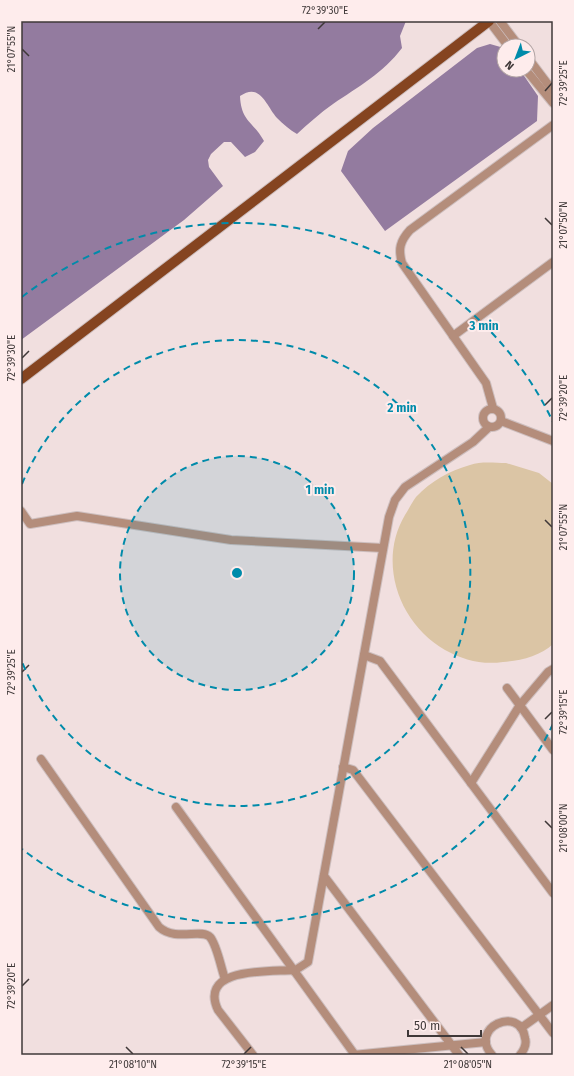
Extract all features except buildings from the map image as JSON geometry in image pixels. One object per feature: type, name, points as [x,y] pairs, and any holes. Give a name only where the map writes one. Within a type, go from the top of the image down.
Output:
[{"type":"main road","points":[[21,379],[489,21]]},
{"type":"street","points":[[489,21],[502,38]]},
{"type":"street","points":[[500,21],[513,38]]},
{"type":"street","points":[[536,69],[553,91]]},
{"type":"street","points":[[533,78],[553,103]]},
{"type":"street","points":[[493,408],[486,384],[402,263],[399,253],[400,244],[410,230],[553,125]]},
{"type":"street","points":[[453,336],[553,262]]},
{"type":"street","points":[[493,408],[499,411],[501,421],[495,427],[489,427],[484,423],[483,415],[487,409],[493,408]]},
{"type":"street","points":[[501,421],[553,441]]},
{"type":"street","points":[[253,1055],[218,1010],[215,1002],[217,987],[224,979],[236,974],[294,971],[308,962],[383,548],[389,517],[395,500],[405,487],[473,442],[489,427]]},
{"type":"street","points":[[21,511],[30,524],[77,516],[231,540],[383,548]]},
{"type":"street","points":[[364,655],[380,661],[553,893]]},
{"type":"street","points":[[471,783],[520,705],[548,672],[553,669]]},
{"type":"street","points":[[507,688],[553,750]]},
{"type":"street","points":[[41,760],[159,927],[172,935],[203,934],[209,936],[213,942],[224,979]]},
{"type":"street","points":[[344,767],[353,770],[553,1033]]},
{"type":"street","points":[[176,808],[354,1055],[486,1042]]},
{"type":"street","points":[[324,876],[459,1055]]},
{"type":"street","points":[[522,1028],[553,1005]]},
{"type":"street","points":[[490,1054],[486,1042],[488,1033],[497,1023],[510,1022],[522,1028],[526,1040],[525,1047],[520,1055]]},
{"type":"shaded area","points":[[21,21],[406,21],[400,36],[402,48],[395,57],[361,85],[328,107],[297,134],[277,118],[258,93],[247,92],[240,96],[245,117],[264,141],[255,152],[245,157],[231,142],[224,142],[211,154],[208,160],[209,167],[223,186],[184,220],[21,340]]},
{"type":"shaded area","points":[[490,44],[496,46],[496,78],[526,78],[538,96],[537,121],[385,231],[341,171],[348,151],[373,128],[477,48]]},
{"type":"shaded area","points":[[506,463],[539,473],[553,484],[553,644],[536,655],[523,659],[488,663],[459,657],[445,650],[429,639],[415,625],[397,590],[393,572],[393,552],[397,533],[405,515],[416,497],[434,481],[455,470],[474,464]]}]
